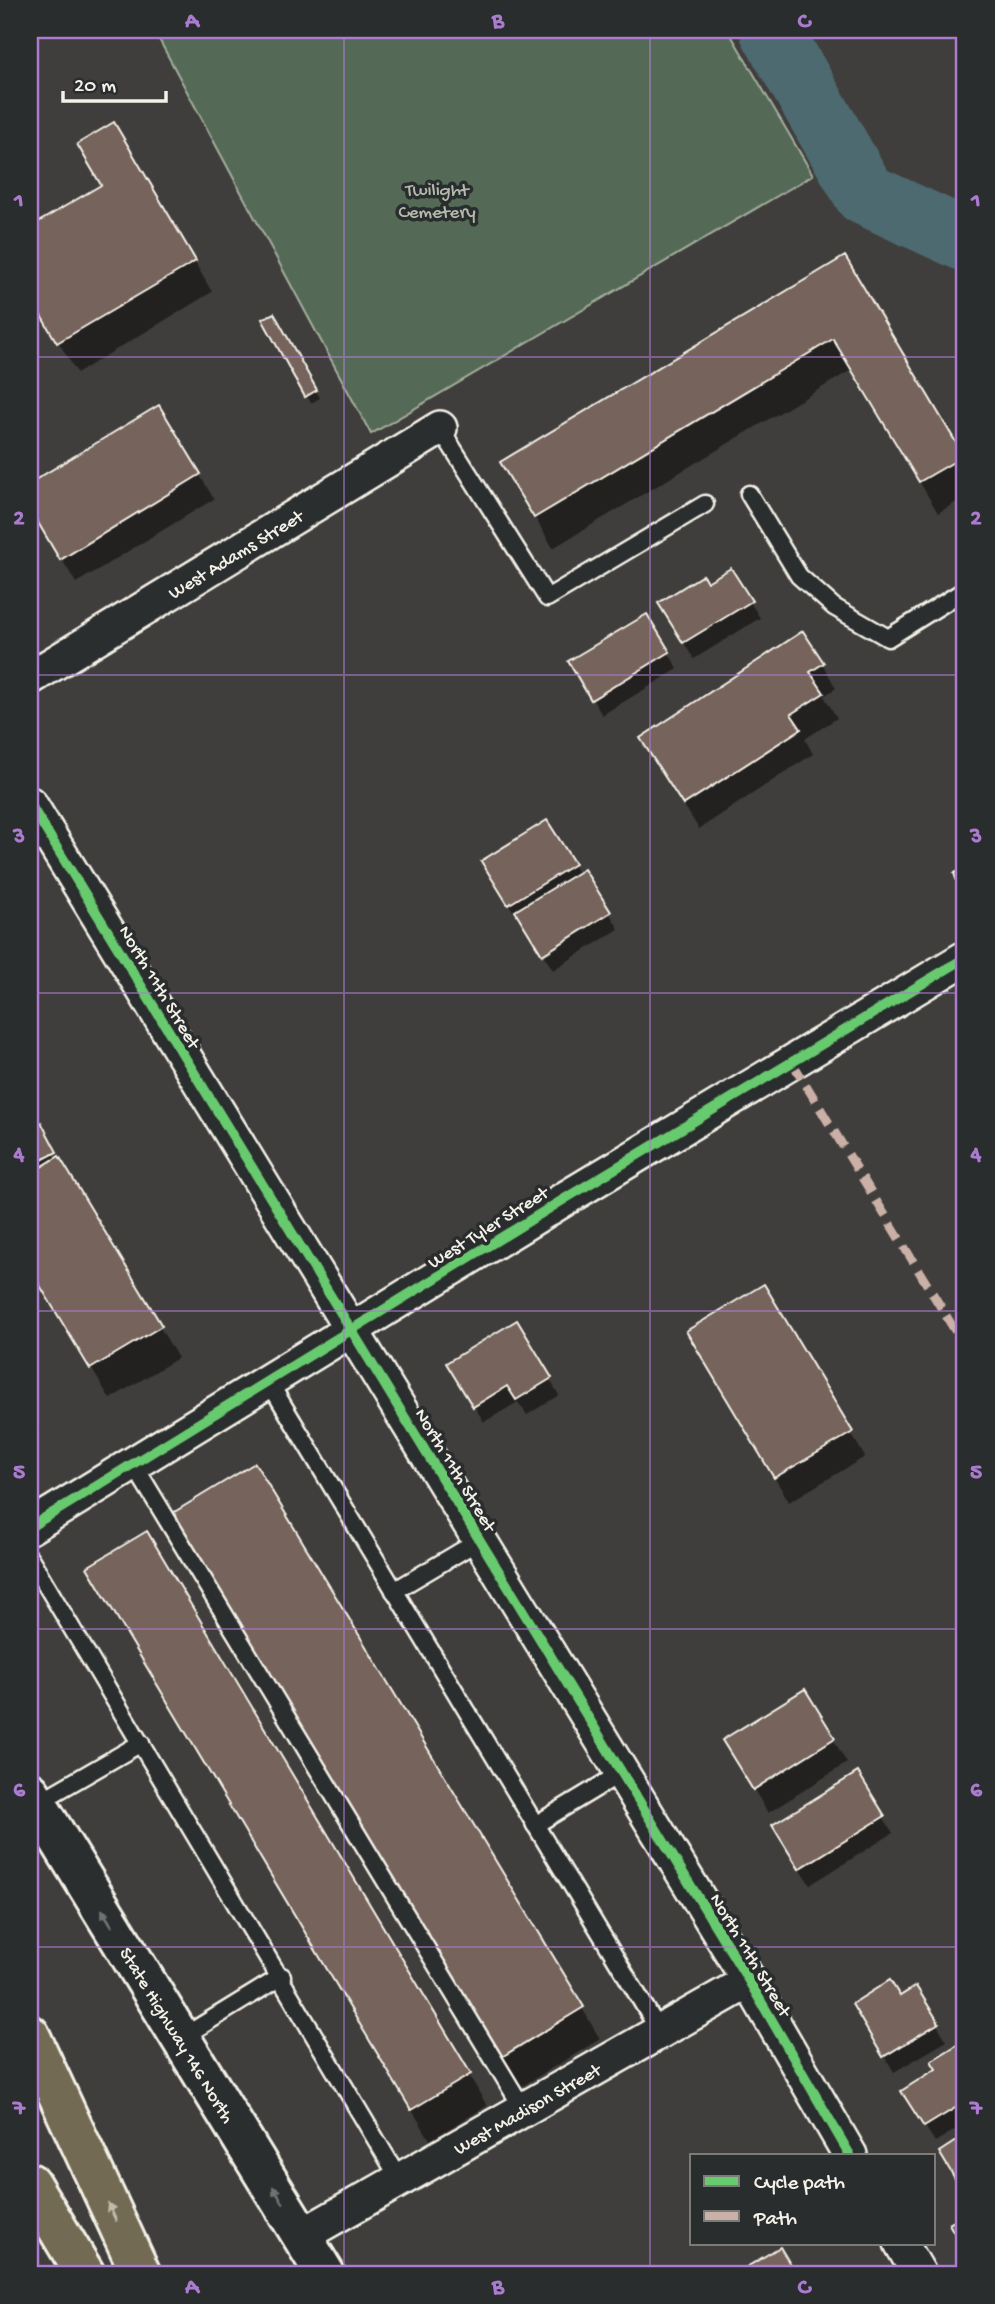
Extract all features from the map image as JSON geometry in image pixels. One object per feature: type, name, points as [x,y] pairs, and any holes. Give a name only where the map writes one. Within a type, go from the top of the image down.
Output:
[{"type":"highway","points":[[30,2035],[141,2274]]},
{"type":"highway","points":[[30,2183],[85,2274]]},
{"type":"main road","name":"State Highway 146 North","points":[[33,1798],[326,2274]]},
{"type":"street","name":"West Adams Street","points":[[30,678],[440,428]]},
{"type":"street","name":"North 11th Street","points":[[30,804],[749,1981],[849,2154]]},
{"type":"street","name":"West Tyler Street","points":[[30,1527],[566,1198],[965,958]]},
{"type":"street","name":"West Madison Street","points":[[303,2235],[749,1981]]},
{"type":"street","points":[[902,2244],[919,2274]]},
{"type":"lane","points":[[440,428],[547,598],[705,504]]},
{"type":"lane","points":[[749,494],[799,576],[834,607],[888,638],[965,590]]},
{"type":"lane","points":[[269,1382],[660,2032]]},
{"type":"lane","points":[[134,1465],[524,2110]]},
{"type":"lane","points":[[394,1591],[480,1541]]},
{"type":"lane","points":[[30,1558],[282,1976],[400,2180]]},
{"type":"lane","points":[[33,1798],[141,1743]]},
{"type":"lane","points":[[535,1825],[621,1773]]},
{"type":"lane","points":[[181,2038],[282,1976]]},
{"type":"green space","name":"Twilight Cemetery","points":[[154,30],[728,30],[813,175],[371,434]]},
{"type":"building","points":[[114,122],[196,261],[57,343],[30,297],[30,227],[101,185],[77,144]]},
{"type":"building","points":[[845,256],[964,456],[919,482],[833,339],[534,518],[500,462]]},
{"type":"building","points":[[274,313],[317,390],[305,397],[262,319]]},
{"type":"building","points":[[159,405],[201,474],[60,560],[30,509],[30,483]]},
{"type":"building","points":[[731,568],[752,601],[683,643],[658,603],[703,575],[707,582]]},
{"type":"building","points":[[647,614],[670,652],[591,700],[568,661]]},
{"type":"building","points":[[803,631],[824,663],[810,672],[824,693],[791,714],[801,729],[683,805],[640,738]]},
{"type":"building","points":[[547,820],[575,864],[508,905],[481,861]]},
{"type":"building","points":[[584,869],[611,912],[542,955],[515,911]]},
{"type":"building","points":[[965,869],[965,904],[954,873]]},
{"type":"building","points":[[41,1122],[57,1152],[30,1166],[30,1128]]},
{"type":"building","points":[[59,1156],[162,1326],[90,1369],[30,1269],[30,1174]]},
{"type":"building","points":[[764,1284],[853,1432],[774,1478],[686,1331]]},
{"type":"building","points":[[517,1320],[552,1378],[516,1400],[507,1386],[473,1407],[446,1363]]},
{"type":"building","points":[[255,1463],[584,2007],[500,2058],[171,1514]]},
{"type":"building","points":[[147,1531],[471,2074],[411,2110],[87,1567]]},
{"type":"building","points":[[805,1689],[835,1738],[753,1790],[722,1740]]},
{"type":"building","points":[[858,1772],[885,1816],[799,1869],[772,1825]]},
{"type":"building","points":[[890,1980],[900,1996],[916,1986],[939,2023],[883,2057],[852,2004]]},
{"type":"building","points":[[965,2040],[965,2102],[924,2127],[901,2091],[936,2069],[931,2061]]},
{"type":"building","points":[[965,2135],[965,2195],[939,2152]]},
{"type":"building","points":[[965,2215],[965,2252],[949,2224]]},
{"type":"building","points":[[780,2247],[796,2274],[735,2274]]},
{"type":"waterway","points":[[771,30],[865,194],[965,240]]},
{"type":"marked path","points":[[792,1062],[965,1347]]},
{"type":"cycle path","points":[[30,804],[749,1981],[849,2154]]},
{"type":"cycle path","points":[[30,1527],[566,1198],[965,958]]}]
